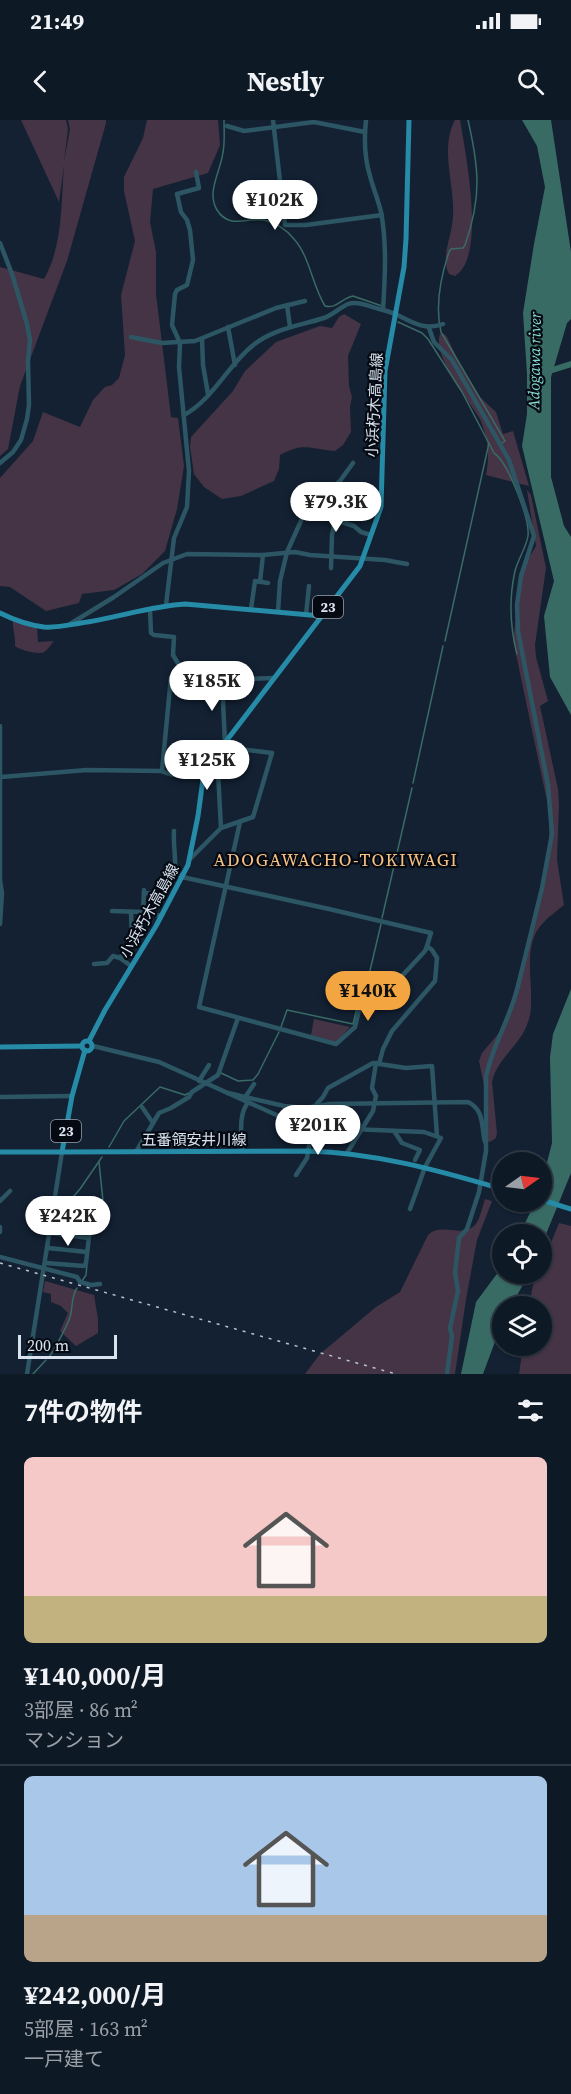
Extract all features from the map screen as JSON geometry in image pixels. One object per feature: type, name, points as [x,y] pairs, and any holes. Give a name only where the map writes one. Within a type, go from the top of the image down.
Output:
[{"type":"main road","name":"小浜朽木高島線","points":[[84,1048],[84,1042],[91,1043],[105,1010],[182,878],[190,859],[206,772],[217,753],[349,580],[363,558],[381,507],[386,370],[404,267],[409,120]]},
{"type":"main road","points":[[0,614],[20,622],[47,627],[150,610],[166,605],[198,604],[321,616]]},
{"type":"main road","points":[[0,1047],[84,1048]]},
{"type":"main road","name":"23","points":[[0,1152],[62,1152],[72,1096],[84,1048]]},
{"type":"main road","name":"五番領安井川線","points":[[62,1152],[308,1151],[347,1153],[385,1158],[492,1186]]},
{"type":"main road","points":[[552,1203],[571,1209]]},
{"type":"street","points":[[273,120],[285,225],[306,225],[382,215]]},
{"type":"street","points":[[366,120],[365,158],[382,215],[385,276],[383,310]]},
{"type":"street","points":[[227,126],[244,131],[314,122],[365,132]]},
{"type":"street","points":[[166,605],[174,538],[185,515],[188,499],[188,458],[183,416],[180,343],[172,325],[175,294],[177,290],[187,285],[188,272],[193,260],[190,230],[179,208],[177,194],[200,188],[196,172]]},
{"type":"street","points":[[0,243],[12,274],[30,340],[27,419],[21,440],[13,452],[0,463]]},
{"type":"street","points":[[131,337],[162,343],[202,339],[287,305],[305,301]]},
{"type":"street","points":[[183,416],[198,405],[255,344],[290,327],[324,318],[348,304],[355,302],[383,310],[405,321],[429,328],[443,324]]},
{"type":"street","points":[[287,305],[290,327]]},
{"type":"street","points":[[228,327],[235,364]]},
{"type":"street","points":[[429,328],[434,342],[452,360],[509,460],[534,536],[521,576],[517,605],[518,631],[548,785],[552,834],[542,888],[512,1007],[488,1066],[486,1077],[487,1148],[481,1183],[466,1229],[459,1238],[455,1272],[458,1291],[450,1328],[452,1336],[447,1374]]},
{"type":"street","points":[[202,339],[203,365],[208,394]]},
{"type":"street","points":[[278,612],[280,581],[287,552],[306,511],[340,481],[353,463]]},
{"type":"street","points":[[306,511],[354,526],[361,532],[371,535]]},
{"type":"street","points":[[332,568],[332,536],[335,521]]},
{"type":"street","points":[[68,625],[172,559],[186,554],[263,555],[287,552],[406,564]]},
{"type":"street","points":[[260,582],[263,555]]},
{"type":"street","points":[[251,609],[255,581],[268,583]]},
{"type":"street","points":[[306,615],[309,586]]},
{"type":"street","points":[[150,610],[152,633],[174,637],[173,655],[180,670],[176,678]]},
{"type":"street","points":[[162,771],[171,678],[222,680],[273,678]]},
{"type":"street","points":[[190,859],[221,828],[253,817],[272,753],[224,745],[222,680]]},
{"type":"street","points":[[0,726],[0,880],[2,893],[0,924]]},
{"type":"street","points":[[217,753],[221,828]]},
{"type":"street","points":[[1,777],[87,770],[101,772],[162,771],[170,776],[206,772]]},
{"type":"street","points":[[174,831],[175,871],[182,878],[225,887],[431,933],[425,951],[378,1002],[362,998],[355,1027],[336,1044],[199,1006],[225,887],[240,822]]},
{"type":"street","points":[[143,912],[144,892],[155,894]]},
{"type":"street","points":[[112,911],[143,912],[161,916]]},
{"type":"street","points":[[120,958],[132,939],[131,912]]},
{"type":"street","points":[[347,1153],[373,1112],[376,1096],[372,1088],[383,1049],[392,1031],[435,981],[436,958],[427,946]]},
{"type":"street","points":[[94,964],[107,963],[113,956],[131,966]]},
{"type":"street","points":[[136,1152],[159,1113],[189,1097],[192,1092],[218,1075],[238,1018]]},
{"type":"street","points":[[91,1043],[158,1062],[295,1125],[312,1128],[424,1132],[441,1138],[410,1209]]},
{"type":"street","points":[[314,1107],[328,1088],[373,1063],[406,1068],[432,1066],[437,1136]]},
{"type":"street","points":[[199,1081],[209,1065]]},
{"type":"street","points":[[246,1096],[254,1084]]},
{"type":"street","points":[[226,1093],[284,1106],[305,1108],[330,1104],[458,1101],[475,1105],[479,1111],[487,1148]]},
{"type":"street","points":[[0,1096],[72,1096]]},
{"type":"street","points":[[242,1151],[241,1123],[243,1110],[247,1104]]},
{"type":"street","points":[[142,1107],[153,1123]]},
{"type":"street","points":[[296,1175],[305,1162],[312,1128]]},
{"type":"street","points":[[394,1131],[402,1143],[420,1150],[415,1160]]},
{"type":"street","points":[[146,1135],[187,1145],[187,1151]]},
{"type":"street","points":[[27,1374],[62,1152]]},
{"type":"street","points":[[0,1201],[10,1191]]},
{"type":"street","points":[[46,1263],[84,1266],[89,1238],[90,1228],[80,1221],[62,1219],[51,1225]]},
{"type":"street","points":[[0,1227],[0,1232]]},
{"type":"street","points":[[50,1233],[89,1238]]},
{"type":"street","points":[[48,1248],[87,1252]]},
{"type":"street","points":[[0,1257],[76,1277],[80,1282],[91,1285],[100,1284]]},
{"type":"shaded area","points":[[21,120],[66,120],[68,129],[64,162],[70,129],[68,120],[106,120],[106,123],[67,261],[20,386],[8,449],[0,456],[0,267],[44,279],[55,253],[58,238],[64,165],[59,202]]},
{"type":"shaded area","points":[[147,120],[218,120],[220,145],[208,173],[153,189],[150,222],[156,252],[156,294],[171,417],[178,418],[184,466],[177,509],[165,551],[142,574],[114,590],[82,594],[79,603],[46,611],[10,587],[0,586],[0,478],[33,441],[43,412],[80,427],[93,400],[105,387],[112,385],[119,378],[125,355],[121,295],[135,241],[124,191],[124,177],[143,138]]},
{"type":"shaded area","points":[[455,120],[460,120],[466,155],[472,226],[470,248],[465,265],[455,276],[449,274],[446,262],[453,212],[448,145]]},
{"type":"shaded area","points":[[344,314],[361,324],[348,356],[349,386],[352,397],[351,432],[343,445],[335,451],[301,447],[280,455],[279,469],[274,481],[241,496],[222,499],[204,487],[194,474],[190,447],[191,437],[233,391],[245,371],[276,342],[320,326],[332,328],[339,317]]},
{"type":"shaded area","points":[[440,334],[447,337],[461,367],[480,397],[496,412],[503,434],[513,431],[529,486],[486,475],[488,454],[483,426],[446,366],[441,354]]},
{"type":"shaded area","points":[[527,490],[531,495],[546,568],[535,645],[548,701],[540,706],[558,789],[557,860],[564,905],[545,920],[531,946],[530,1014],[525,1030],[499,1066],[492,1082],[497,1133],[496,1138],[490,1142],[487,1141],[484,1085],[479,1061],[482,1053],[504,1027],[538,907],[549,840],[550,815],[513,640],[522,574],[536,546]]},
{"type":"shaded area","points":[[13,621],[37,628],[38,642],[54,641],[47,650],[41,653],[17,648]]},
{"type":"shaded area","points":[[314,1019],[350,1027],[336,1042],[311,1035]]},
{"type":"shaded area","points":[[485,1199],[492,1201],[477,1240],[455,1374],[305,1374],[320,1354],[376,1307],[400,1292],[428,1235],[439,1230],[469,1229],[476,1224]]},
{"type":"shaded area","points":[[559,1223],[571,1226],[571,1374],[519,1374],[522,1356],[552,1356],[552,1296],[531,1296],[533,1284],[552,1284],[552,1240]]},
{"type":"shaded area","points":[[45,1281],[94,1295],[98,1333],[76,1346],[60,1331],[68,1313],[61,1306],[51,1302],[51,1294],[43,1292]]},
{"type":"water","name":"Adogawa river","points":[[522,120],[551,120],[571,252],[571,319],[567,323],[551,377],[551,477],[564,526],[571,537],[571,715],[550,677],[544,616],[554,581],[522,446],[527,414],[523,313],[545,187],[537,146]]},
{"type":"water","points":[[571,989],[571,1173],[550,1224],[525,1224],[530,1212],[552,1212],[550,1057],[553,1034]]},
{"type":"water","points":[[492,1280],[492,1284],[523,1284],[517,1296],[492,1296],[492,1350],[483,1374],[461,1374],[476,1302]]},
{"type":"waterway","points":[[224,120],[224,148],[213,196],[217,210],[222,216],[232,221],[267,221],[288,233],[304,254],[325,306],[336,305],[353,296],[382,306]]},
{"type":"waterway","points":[[468,120],[475,153],[477,182],[474,212],[465,245],[463,248],[451,249],[446,261],[441,281],[439,322],[441,332],[505,441],[502,443]]},
{"type":"waterway","points":[[398,322],[422,333],[428,339],[462,392],[494,453],[506,467],[522,505],[528,536],[515,571],[511,602],[517,654]]},
{"type":"waterway","name":"Adogawa river","points":[[546,372],[571,364]]},
{"type":"waterway","points":[[445,641],[489,443]]},
{"type":"waterway","points":[[413,783],[443,646]]},
{"type":"waterway","points":[[382,918],[412,788]]},
{"type":"waterway","points":[[281,1027],[287,1010],[353,1024],[360,995],[364,996],[381,924]]},
{"type":"waterway","points":[[221,1073],[238,1081],[253,1080],[279,1032]]},
{"type":"waterway","points":[[109,1147],[124,1121],[160,1087],[185,1095],[189,1093]]},
{"type":"waterway","points":[[61,1211],[80,1189],[102,1157]]},
{"type":"waterway","points":[[92,1229],[93,1218],[103,1201],[99,1162]]},
{"type":"waterway","points":[[82,1281],[86,1275],[87,1264]]},
{"type":"waterway","points":[[49,1357],[69,1320],[77,1288]]},
{"type":"waterway","points":[[33,1374],[46,1360]]},
{"type":"railway","points":[[0,1263],[396,1374]]},
{"type":"district","name":"ADOGAWACHO-TOKIWAGI","points":[[336,859]]}]
